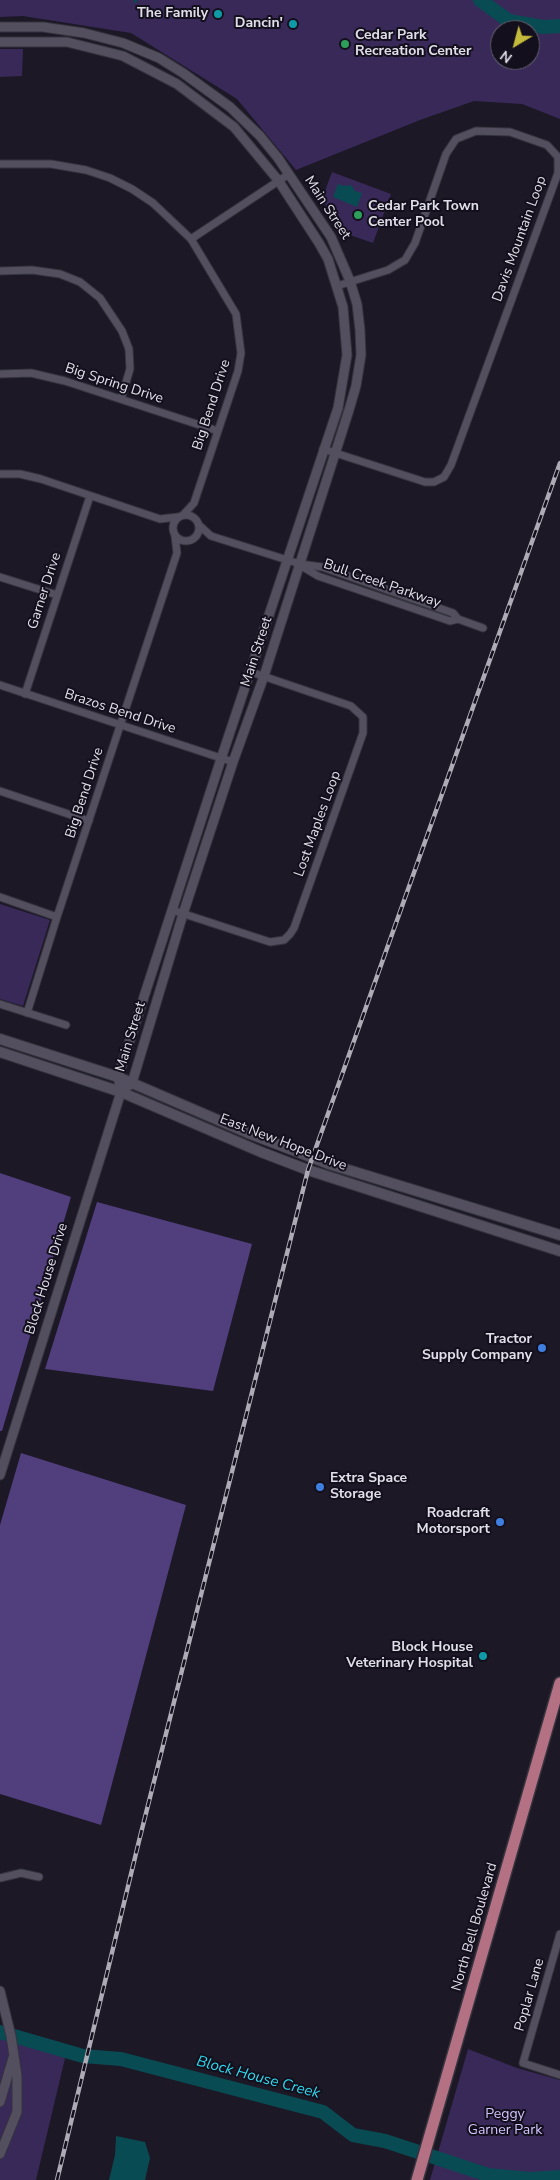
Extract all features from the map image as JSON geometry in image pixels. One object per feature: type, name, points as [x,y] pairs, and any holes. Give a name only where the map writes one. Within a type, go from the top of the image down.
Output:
[{"type":"main road","name":"East New Hope Drive","points":[[0,1039],[118,1077],[248,1133],[329,1164],[560,1235]]},
{"type":"main road","name":"East New Hope Drive","points":[[0,1052],[121,1092],[308,1170],[560,1251]]},
{"type":"main road","name":"North Bell Boulevard","points":[[417,2180],[559,1688]]},
{"type":"street","name":"Main Street","points":[[0,27],[43,27],[84,33],[127,45],[159,58],[230,107],[260,136],[289,174],[331,236],[350,281],[357,304],[361,355],[356,386],[336,453],[264,676],[233,762],[183,914],[132,1083],[121,1092],[118,1077],[338,408],[347,354],[343,307],[320,243],[278,180],[248,141],[222,116],[177,84],[123,56],[67,42],[0,42]]},
{"type":"street","points":[[123,56],[127,45]]},
{"type":"street","points":[[222,116],[230,107]]},
{"type":"street","name":"Davis Mountain Loop","points":[[323,449],[425,482],[434,482],[444,477],[451,465],[558,173],[558,157],[547,145],[510,132],[476,132],[456,139],[446,154],[415,243],[405,260],[388,270],[337,286]]},
{"type":"street","name":"Big Bend Drive","points":[[0,164],[51,164],[86,170],[110,178],[153,203],[190,239],[236,314],[240,331],[241,353],[238,371],[194,503],[181,516]]},
{"type":"street","points":[[190,239],[289,174]]},
{"type":"street","points":[[0,271],[32,270],[60,274],[80,282],[100,298],[122,331],[129,349],[130,370],[121,399]]},
{"type":"street","name":"Big Spring Drive","points":[[0,374],[30,373],[65,381],[218,431]]},
{"type":"street","points":[[0,474],[27,476],[160,519],[190,516],[198,523],[198,533],[191,540],[183,541],[160,519]]},
{"type":"street","name":"Garner Drive","points":[[25,694],[90,496]]},
{"type":"street","name":"Big Bend Drive","points":[[194,503],[198,523]]},
{"type":"street","points":[[174,534],[173,524],[181,516]]},
{"type":"street","name":"Bull Creek Parkway","points":[[198,523],[211,536],[300,564],[331,571],[453,613],[458,619],[483,628]]},
{"type":"street","name":"Big Bend Drive","points":[[27,1013],[177,554],[174,534]]},
{"type":"street","name":"Bull Creek Parkway","points":[[191,540],[211,536]]},
{"type":"street","name":"Big Bend Drive","points":[[177,554],[191,540]]},
{"type":"street","points":[[0,577],[57,595]]},
{"type":"street","name":"Lost Maples Loop","points":[[172,910],[270,942],[284,940],[294,928],[363,733],[363,717],[351,706],[251,672]]},
{"type":"street","name":"Brazos Bend Drive","points":[[0,685],[233,762]]},
{"type":"street","points":[[0,791],[89,821]]},
{"type":"street","points":[[0,897],[57,917]]},
{"type":"street","points":[[0,1004],[66,1025]]},
{"type":"street","name":"Block House Drive","points":[[0,1475],[121,1092]]},
{"type":"street","points":[[0,1878],[22,1873],[39,1877]]},
{"type":"street","name":"Poplar Lane","points":[[560,1934],[523,2063],[560,2075]]},
{"type":"street","points":[[0,1991],[7,2015],[17,2076],[17,2112],[0,2154]]},
{"type":"street","points":[[0,2102],[14,2056]]},
{"type":"green space","points":[[0,0],[560,0],[560,119],[522,104],[474,101],[420,120],[296,170],[237,99],[131,33],[23,16],[0,17]]},
{"type":"green space","points":[[0,49],[23,49],[22,76],[0,77]]},
{"type":"green space","name":"Cedar Park Town Center Pool","points":[[332,172],[391,194],[373,243],[341,232],[322,199]]},
{"type":"green space","points":[[0,904],[50,920],[23,1006],[0,999]]},
{"type":"green space","points":[[0,2033],[67,2050],[36,2180],[0,2180]]},
{"type":"green space","name":"Peggy Garner Park","points":[[468,2049],[517,2068],[560,2080],[560,2180],[430,2180]]},
{"type":"shaded area","points":[[338,184],[344,186],[351,185],[355,191],[362,193],[357,207],[333,197]]},
{"type":"shaded area","points":[[0,1173],[71,1197],[2,1431],[0,1431]]},
{"type":"shaded area","points":[[97,1202],[252,1244],[213,1391],[45,1369]]},
{"type":"shaded area","points":[[21,1453],[186,1505],[101,1825],[0,1794],[0,1525]]},
{"type":"shaded area","points":[[116,2136],[145,2142],[150,2158],[145,2180],[109,2180],[115,2155]]},
{"type":"waterway","points":[[480,0],[509,21],[543,27],[560,26]]},
{"type":"waterway","name":"Block House Creek","points":[[0,2032],[83,2056],[121,2059],[323,2112],[353,2135],[385,2141],[488,2175],[530,2179],[560,2177]]},
{"type":"railway","points":[[57,2180],[139,1841],[308,1170],[560,463]]},
{"type":"place","name":"The Family","points":[[218,14]]},
{"type":"place","name":"Dancin'","points":[[293,24]]},
{"type":"place","name":"Cedar Park Recreation Center","points":[[345,44]]},
{"type":"place","name":"Cedar Park Town Center Pool","points":[[358,215]]},
{"type":"place","name":"Tractor Supply Company","points":[[542,1348]]},
{"type":"place","name":"Extra Space Storage","points":[[320,1487]]},
{"type":"place","name":"Roadcraft Motorsport","points":[[500,1522]]},
{"type":"place","name":"Block House Veterinary Hospital","points":[[483,1656]]}]
